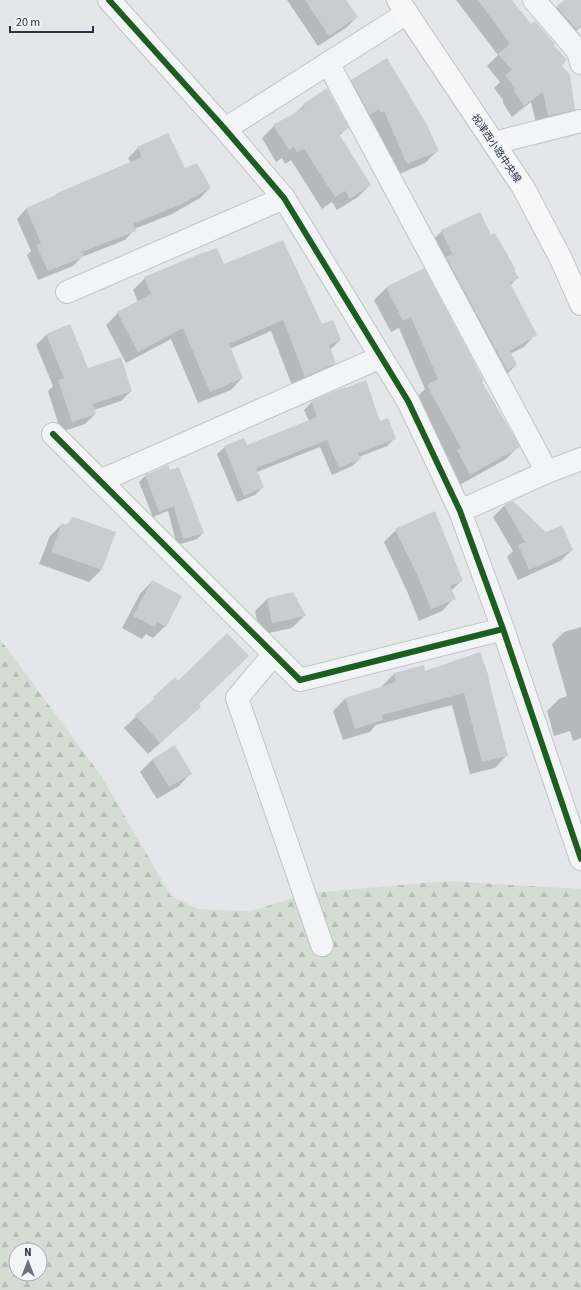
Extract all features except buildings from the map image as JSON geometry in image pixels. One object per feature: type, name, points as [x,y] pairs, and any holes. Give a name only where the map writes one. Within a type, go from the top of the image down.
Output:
[{"type":"main road","name":"祝津西小路中央線","points":[[403,7],[524,187],[561,259],[581,304]]},
{"type":"street","points":[[110,0],[284,198],[408,401],[460,511],[503,629],[581,860]]},
{"type":"street","points":[[534,0],[578,51],[581,63]]},
{"type":"street","points":[[225,130],[328,63],[403,7]]},
{"type":"street","points":[[328,63],[547,472]]},
{"type":"street","points":[[494,143],[581,121]]},
{"type":"street","points":[[67,292],[284,198]]},
{"type":"street","points":[[100,481],[381,357]]},
{"type":"street","points":[[53,434],[300,680],[503,629]]},
{"type":"street","points":[[460,511],[547,472],[581,459]]},
{"type":"street","points":[[274,654],[237,698],[322,945]]},
{"type":"green space","points":[[0,639],[102,777],[171,896],[198,909],[251,911],[310,893],[447,881],[581,889],[581,1290],[0,1290]]},
{"type":"cycle path","points":[[109,0],[225,129],[284,198],[408,401],[460,511],[503,629],[581,859]]},
{"type":"cycle path","points":[[53,434],[300,680],[503,629]]}]
